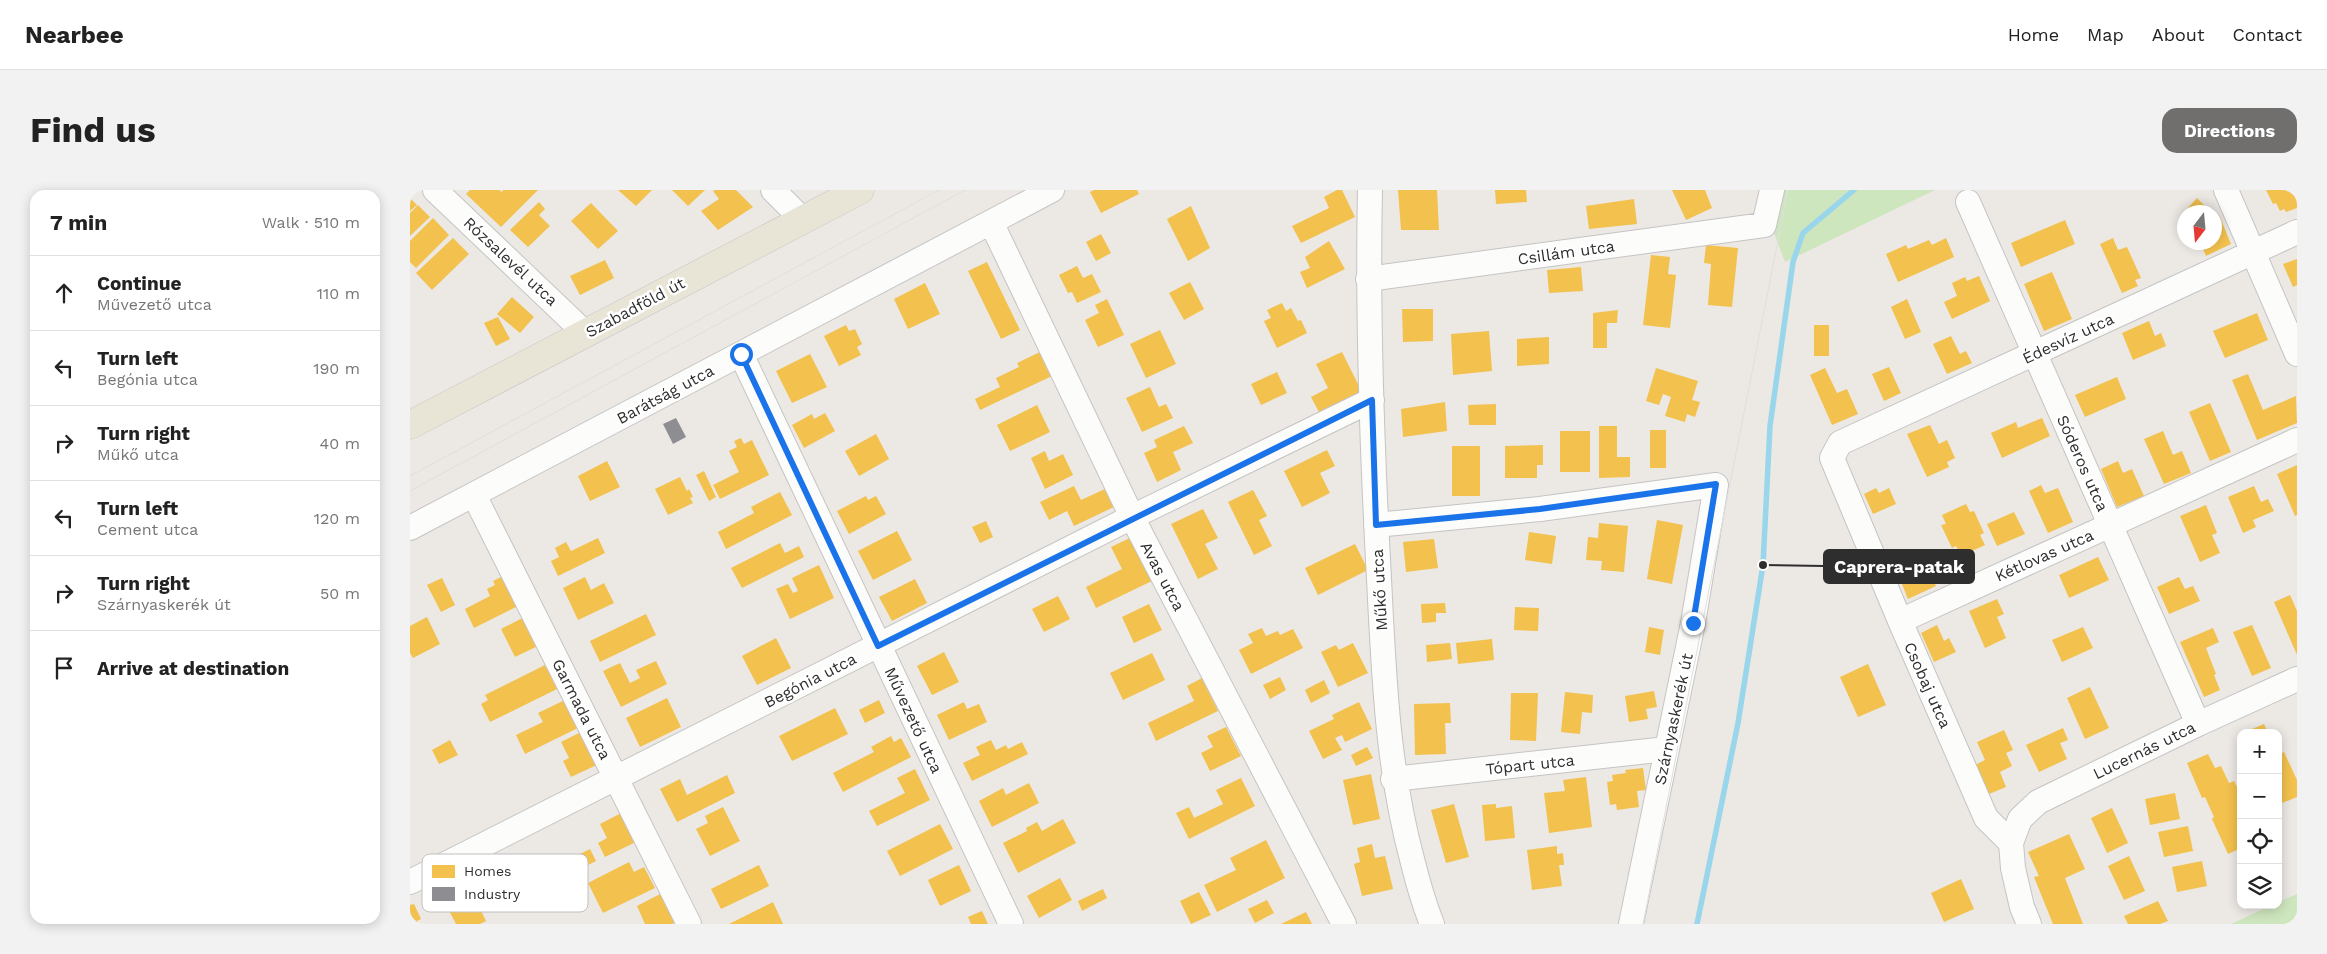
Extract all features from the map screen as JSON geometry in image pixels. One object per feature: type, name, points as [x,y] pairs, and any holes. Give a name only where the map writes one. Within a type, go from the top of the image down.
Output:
[{"type":"main road","name":"Szabadföld út","points":[[410,425],[860,190]]},
{"type":"street","name":"Rózsalevél utca","points":[[435,190],[585,333]]},
{"type":"street","points":[[773,190],[803,220]]},
{"type":"street","name":"Barátság utca","points":[[410,528],[1052,190]]},
{"type":"street","name":"Műkő utca","points":[[1370,190],[1368,279],[1376,525],[1385,699],[1394,779],[1402,823],[1426,922]]},
{"type":"street","name":"Csillám utca","points":[[1368,279],[1764,225],[1772,190]]},
{"type":"street","points":[[2226,190],[2297,354]]},
{"type":"street","name":"Sóderos utca","points":[[1968,202],[2198,724]]},
{"type":"street","name":"Avas utca","points":[[991,222],[1132,517],[1344,924]]},
{"type":"street","name":"Édesvíz utca","points":[[1840,444],[2297,232]]},
{"type":"street","name":"Művezető utca","points":[[741,354],[1011,924]]},
{"type":"street","name":"Begónia utca","points":[[465,854],[1132,517],[1372,400]]},
{"type":"street","name":"Kétlovas utca","points":[[1900,621],[2297,440]]},
{"type":"street","name":"Csobaj utca","points":[[1840,444],[1832,458],[1900,621],[1986,818],[2011,843]]},
{"type":"street","name":"Szárnyaskerék út","points":[[1376,525],[1540,509],[1716,484],[1693,623],[1631,924]]},
{"type":"street","name":"Garmada utca","points":[[474,495],[689,924]]},
{"type":"street","name":"Lucernás utca","points":[[2011,843],[2020,819],[2038,802],[2198,724],[2297,679]]},
{"type":"street","name":"Tópart utca","points":[[1394,779],[1667,749]]},
{"type":"street","points":[[2011,843],[2022,907],[2029,924]]},
{"type":"street","name":"Begónia utca","points":[[410,882],[422,876]]},
{"type":"green space","points":[[1758,190],[1935,190],[1785,262]]},
{"type":"green space","points":[[2297,894],[2297,924],[2231,924],[2263,909],[2282,909],[2282,900]]},
{"type":"building: Homes","points":[[470,190],[499,190],[502,192],[503,190],[538,190],[501,227],[466,194]]},
{"type":"building: Homes","points":[[618,190],[652,190],[636,206]]},
{"type":"building: Homes","points":[[672,190],[705,190],[688,206]]},
{"type":"building: Homes","points":[[736,190],[753,207],[718,230],[701,211],[719,199],[713,191]]},
{"type":"building: Homes","points":[[1094,190],[1137,190],[1139,194],[1101,213],[1090,192]]},
{"type":"building: Homes","points":[[1337,190],[1342,190],[1355,217],[1301,243],[1292,226],[1329,208],[1324,197]]},
{"type":"building: Homes","points":[[1398,190],[1437,190],[1439,230],[1401,230]]},
{"type":"building: Homes","points":[[1495,190],[1526,190],[1527,202],[1496,204]]},
{"type":"building: Homes","points":[[1672,190],[1705,190],[1712,208],[1686,220]]},
{"type":"building: Homes","points":[[2266,190],[2297,190],[2297,208],[2286,212],[2284,209],[2280,211],[2276,203],[2273,204]]},
{"type":"building: Homes","points":[[410,198],[417,205],[410,211]]},
{"type":"building: Homes","points":[[2197,198],[2204,205],[2190,205]]},
{"type":"building: Homes","points":[[1634,199],[1637,224],[1589,229],[1586,206]]},
{"type":"building: Homes","points":[[539,202],[545,209],[539,215],[550,226],[528,247],[510,230]]},
{"type":"building: Homes","points":[[591,203],[618,231],[598,249],[571,221]]},
{"type":"building: Homes","points":[[418,205],[430,217],[410,236],[410,213]]},
{"type":"building: Homes","points":[[1191,206],[1210,248],[1188,261],[1167,219]]},
{"type":"building: Homes","points":[[433,218],[449,235],[416,268],[410,262],[410,241]]},
{"type":"building: Homes","points":[[2065,220],[2075,244],[2021,267],[2011,243]]},
{"type":"building: Homes","points":[[2222,222],[2231,244],[2222,248]]},
{"type":"building: Homes","points":[[1101,234],[1111,253],[1096,261],[1086,242]]},
{"type":"building: Homes","points":[[453,238],[469,254],[432,290],[416,273]]},
{"type":"building: Homes","points":[[1946,238],[1954,257],[1898,282],[1886,254],[1906,245],[1908,249],[1929,240],[1932,245]]},
{"type":"building: Homes","points":[[2113,238],[2118,250],[2127,247],[2141,278],[2135,280],[2138,286],[2122,293],[2100,244]]},
{"type":"building: Homes","points":[[1329,241],[1345,269],[1307,288],[1300,272],[1310,268],[1305,257]]},
{"type":"building: Homes","points":[[1706,245],[1738,248],[1732,307],[1708,305],[1711,264],[1704,263]]},
{"type":"building: Homes","points":[[2203,250],[2218,250],[2206,256]]},
{"type":"building: Homes","points":[[1651,255],[1670,257],[1668,274],[1676,275],[1670,328],[1643,325]]},
{"type":"building: Homes","points":[[2297,259],[2297,285],[2293,287],[2283,264]]},
{"type":"building: Homes","points":[[605,260],[614,278],[580,295],[570,276]]},
{"type":"building: Homes","points":[[987,262],[1020,330],[1001,339],[968,271]]},
{"type":"building: Homes","points":[[1077,266],[1083,278],[1092,274],[1101,292],[1077,303],[1072,292],[1068,293],[1059,275]]},
{"type":"building: Homes","points":[[1581,267],[1583,291],[1549,293],[1547,270]]},
{"type":"building: Homes","points":[[2052,272],[2072,319],[2044,331],[2024,284]]},
{"type":"building: Homes","points":[[1979,276],[1990,301],[1952,319],[1944,302],[1957,296],[1952,283],[1965,277],[1967,281]]},
{"type":"building: Homes","points":[[1190,282],[1204,309],[1184,320],[1169,293]]},
{"type":"building: Homes","points":[[925,283],[940,314],[908,329],[894,299]]},
{"type":"building: Homes","points":[[512,297],[534,317],[520,333],[497,314]]},
{"type":"building: Homes","points":[[1107,299],[1124,335],[1098,347],[1085,320],[1099,313],[1095,305]]},
{"type":"building: Homes","points":[[1907,299],[1921,332],[1905,339],[1891,307]]},
{"type":"building: Homes","points":[[1282,303],[1286,311],[1291,308],[1298,321],[1301,320],[1307,333],[1277,348],[1264,321],[1271,318],[1267,310]]},
{"type":"building: Homes","points":[[1402,309],[1433,309],[1433,341],[1403,342]]},
{"type":"building: Homes","points":[[1618,310],[1617,323],[1607,323],[1607,348],[1593,348],[1593,313]]},
{"type":"building: Homes","points":[[2257,313],[2268,340],[2225,358],[2213,331]]},
{"type":"building: Homes","points":[[498,317],[510,339],[496,346],[484,323]]},
{"type":"building: Homes","points":[[2149,321],[2155,336],[2161,333],[2166,346],[2133,360],[2122,333]]},
{"type":"building: Homes","points":[[846,325],[849,331],[855,329],[862,344],[857,347],[861,355],[839,366],[824,336]]},
{"type":"building: Homes","points":[[1814,325],[1829,325],[1829,356],[1814,356]]},
{"type":"building: Homes","points":[[1160,330],[1176,364],[1146,378],[1130,344]]},
{"type":"building: Homes","points":[[1489,331],[1492,371],[1453,375],[1451,334]]},
{"type":"building: Homes","points":[[1951,336],[1960,354],[1966,351],[1972,363],[1947,374],[1933,344]]},
{"type":"building: Homes","points":[[1549,337],[1549,364],[1517,366],[1517,339]]},
{"type":"building: Homes","points":[[1040,352],[1052,376],[980,410],[975,399],[1000,387],[996,378],[1019,367],[1017,363]]},
{"type":"building: Homes","points":[[1342,352],[1362,392],[1320,414],[1311,397],[1328,388],[1316,364]]},
{"type":"building: Homes","points":[[810,354],[827,387],[792,403],[776,371]]},
{"type":"building: Homes","points":[[1889,367],[1901,393],[1884,401],[1872,374]]},
{"type":"building: Homes","points":[[1656,368],[1698,381],[1692,400],[1700,402],[1695,417],[1687,414],[1685,422],[1665,416],[1671,397],[1663,394],[1659,405],[1646,401]]},
{"type":"building: Homes","points":[[1825,368],[1837,393],[1847,389],[1858,414],[1832,425],[1810,375]]},
{"type":"building: Homes","points":[[1277,372],[1287,393],[1261,405],[1251,384]]},
{"type":"building: Homes","points":[[2248,374],[2263,410],[2296,396],[2297,423],[2257,440],[2232,380]]},
{"type":"building: Homes","points":[[2117,377],[2126,399],[2085,417],[2075,395]]},
{"type":"building: Homes","points":[[1150,387],[1159,407],[1166,404],[1173,418],[1142,432],[1126,398]]},
{"type":"building: Homes","points":[[1445,402],[1447,431],[1403,437],[1401,409]]},
{"type":"building: Homes","points":[[2210,403],[2231,452],[2210,461],[2189,412]]},
{"type":"building: Homes","points":[[1496,404],[1496,425],[1469,425],[1468,405]]},
{"type":"building: Homes","points":[[1037,405],[1050,432],[1010,451],[997,425]]},
{"type":"building: Homes","points":[[825,413],[835,431],[804,448],[792,425],[812,414],[814,419]]},
{"type":"building: Homes","points":[[2042,418],[2050,436],[2002,458],[1991,433],[2016,422],[2018,428]]},
{"type":"building: Homes","points":[[1930,425],[1939,444],[1947,440],[1955,458],[1947,462],[1949,467],[1927,477],[1907,434]]},
{"type":"building: Homes","points":[[1184,426],[1193,443],[1173,452],[1181,470],[1157,482],[1144,453],[1157,447],[1154,440]]},
{"type":"building: Homes","points":[[1599,426],[1617,426],[1617,457],[1630,457],[1630,477],[1599,478]]},
{"type":"building: Homes","points":[[1650,430],[1666,430],[1666,468],[1650,468]]},
{"type":"building: Homes","points":[[1560,431],[1590,431],[1590,472],[1560,472]]},
{"type":"building: Homes","points":[[2163,431],[2173,455],[2182,451],[2191,473],[2164,484],[2144,439]]},
{"type":"building: Homes","points":[[876,434],[889,459],[859,476],[845,451]]},
{"type":"building: Homes","points":[[741,438],[744,444],[752,440],[769,475],[720,499],[713,485],[739,472],[729,451],[737,447],[734,441]]},
{"type":"building: Homes","points":[[1543,445],[1543,465],[1537,465],[1537,478],[1505,478],[1505,446]]},
{"type":"building: Homes","points":[[1452,446],[1480,446],[1480,496],[1452,496]]},
{"type":"building: Homes","points":[[1327,450],[1335,466],[1320,473],[1330,493],[1302,507],[1284,471]]},
{"type":"building: Homes","points":[[1045,451],[1049,461],[1063,454],[1073,475],[1045,489],[1031,458]]},
{"type":"building: Homes","points":[[607,461],[620,487],[590,501],[578,476]]},
{"type":"building: Homes","points":[[2118,461],[2123,473],[2132,469],[2144,496],[2117,507],[2101,469]]},
{"type":"building: Homes","points":[[2297,465],[2297,515],[2295,516],[2277,474]]},
{"type":"building: Homes","points":[[704,471],[716,497],[709,501],[696,475]]},
{"type":"building: Homes","points":[[680,477],[687,491],[689,489],[693,497],[690,498],[693,503],[668,515],[655,489]]},
{"type":"building: Homes","points":[[2041,485],[2045,493],[2058,488],[2073,522],[2048,533],[2029,491]]},
{"type":"building: Homes","points":[[1074,486],[1081,500],[1107,488],[1116,506],[1074,526],[1067,511],[1049,520],[1040,502]]},
{"type":"building: Homes","points":[[2254,486],[2261,502],[2268,499],[2274,511],[2253,520],[2256,527],[2243,533],[2228,497]]},
{"type":"building: Homes","points":[[1876,488],[1879,493],[1889,488],[1896,504],[1873,514],[1864,494]]},
{"type":"building: Homes","points":[[1253,490],[1267,516],[1259,520],[1272,546],[1254,555],[1228,502]]},
{"type":"building: Homes","points":[[780,492],[792,515],[726,549],[718,532],[754,513],[751,507]]},
{"type":"building: Homes","points":[[866,496],[868,500],[876,496],[886,514],[849,534],[837,511]]},
{"type":"building: Homes","points":[[1966,504],[1970,512],[1974,511],[1984,533],[1980,535],[1985,545],[1961,556],[1956,546],[1952,548],[1941,525],[1946,524],[1942,515]]},
{"type":"building: Homes","points":[[2206,505],[2217,533],[2212,535],[2220,553],[2200,562],[2180,516]]},
{"type":"building: Homes","points":[[1203,509],[1218,538],[1205,544],[1218,569],[1198,579],[1171,524]]},
{"type":"building: Homes","points":[[2014,512],[2025,534],[1997,546],[1987,524]]},
{"type":"building: Homes","points":[[1657,520],[1683,525],[1672,584],[1647,579]]},
{"type":"building: Homes","points":[[986,521],[993,537],[980,543],[972,527]]},
{"type":"building: Homes","points":[[1599,523],[1628,526],[1624,572],[1601,570],[1602,561],[1586,560],[1588,537],[1598,538]]},
{"type":"building: Homes","points":[[897,531],[912,560],[873,580],[858,551]]},
{"type":"building: Homes","points":[[1529,532],[1556,536],[1552,564],[1525,560]]},
{"type":"building: Homes","points":[[1134,536],[1156,579],[1096,608],[1086,587],[1122,569],[1111,547]]},
{"type":"building: Homes","points":[[598,538],[605,553],[558,576],[551,561],[559,557],[555,548],[566,542],[571,551]]},
{"type":"building: Homes","points":[[1434,539],[1438,568],[1406,572],[1403,542]]},
{"type":"building: Homes","points":[[780,543],[785,553],[799,546],[804,557],[742,588],[731,568]]},
{"type":"building: Homes","points":[[1355,544],[1368,570],[1318,595],[1305,568]]},
{"type":"building: Homes","points":[[2098,557],[2109,580],[2069,598],[2059,575]]},
{"type":"building: Homes","points":[[1924,560],[1936,586],[1908,599],[1897,572]]},
{"type":"building: Homes","points":[[819,565],[834,598],[790,619],[776,589],[788,584],[793,593],[798,591],[792,578]]},
{"type":"building: Homes","points":[[509,573],[524,603],[474,628],[465,609],[490,596],[487,589],[495,585],[493,581]]},
{"type":"building: Homes","points":[[585,577],[591,590],[604,583],[614,603],[578,620],[563,588]]},
{"type":"building: Homes","points":[[2179,577],[2185,589],[2193,586],[2200,601],[2169,614],[2157,587]]},
{"type":"building: Homes","points":[[442,578],[455,605],[441,612],[427,585]]},
{"type":"building: Homes","points":[[915,579],[927,603],[892,621],[879,597]]},
{"type":"building: Homes","points":[[2290,595],[2297,611],[2297,655],[2274,602]]},
{"type":"building: Homes","points":[[1058,596],[1070,619],[1044,632],[1032,609]]},
{"type":"building: Homes","points":[[1997,599],[2004,614],[1997,617],[2006,638],[1985,648],[1969,611]]},
{"type":"building: Homes","points":[[1445,603],[1446,613],[1436,613],[1436,622],[1422,623],[1421,604]]},
{"type":"building: Homes","points":[[1149,604],[1162,630],[1134,643],[1122,617]]},
{"type":"building: Homes","points":[[1515,607],[1539,608],[1538,631],[1514,630]]},
{"type":"building: Homes","points":[[530,614],[544,643],[515,657],[501,629]]},
{"type":"building: Homes","points":[[646,614],[656,635],[600,662],[590,641]]},
{"type":"building: Homes","points":[[427,617],[440,644],[413,658],[410,653],[410,626]]},
{"type":"building: Homes","points":[[1937,625],[1944,641],[1949,638],[1956,652],[1934,662],[1921,633]]},
{"type":"building: Homes","points":[[2252,625],[2271,668],[2252,676],[2233,632]]},
{"type":"building: Homes","points":[[1649,627],[1664,630],[1660,655],[1645,652]]},
{"type":"building: Homes","points":[[2083,627],[2093,648],[2062,662],[2052,640]]},
{"type":"building: Homes","points":[[1262,628],[1266,636],[1278,631],[1280,635],[1293,629],[1303,648],[1251,674],[1239,650],[1253,643],[1248,634]]},
{"type":"building: Homes","points":[[2213,628],[2219,642],[2206,648],[2220,690],[2204,697],[2180,642]]},
{"type":"building: Homes","points":[[776,638],[791,668],[757,685],[742,656]]},
{"type":"building: Homes","points":[[1492,639],[1494,660],[1458,664],[1456,643]]},
{"type":"building: Homes","points":[[1353,643],[1368,673],[1338,687],[1321,652],[1336,645],[1339,650]]},
{"type":"building: Homes","points":[[1450,643],[1452,659],[1427,662],[1426,645]]},
{"type":"building: Homes","points":[[944,652],[959,682],[932,695],[917,666]]},
{"type":"building: Homes","points":[[1152,653],[1165,680],[1123,700],[1110,673]]},
{"type":"building: Homes","points":[[656,661],[667,684],[621,707],[603,671],[620,663],[630,683],[640,678],[636,670]]},
{"type":"building: Homes","points":[[1868,664],[1886,705],[1858,717],[1840,677]]},
{"type":"building: Homes","points":[[545,665],[557,689],[490,722],[481,704],[488,700],[485,695]]},
{"type":"building: Homes","points":[[1280,677],[1286,690],[1270,699],[1263,685]]},
{"type":"building: Homes","points":[[1202,678],[1218,711],[1156,741],[1148,723],[1194,701],[1187,686]]},
{"type":"building: Homes","points":[[1324,680],[1330,693],[1311,703],[1305,690]]},
{"type":"building: Homes","points":[[2090,687],[2109,728],[2085,739],[2067,698]]},
{"type":"building: Homes","points":[[1654,691],[1657,707],[1646,709],[1648,719],[1629,722],[1625,696]]},
{"type":"building: Homes","points":[[1565,692],[1593,695],[1592,713],[1582,712],[1580,734],[1561,732]]},
{"type":"building: Homes","points":[[1511,693],[1538,693],[1536,741],[1510,740]]},
{"type":"building: Homes","points":[[571,697],[584,725],[525,754],[516,735],[543,722],[538,713]]},
{"type":"building: Homes","points":[[667,698],[681,727],[640,747],[626,718]]},
{"type":"building: Homes","points":[[879,700],[885,713],[865,723],[859,710]]},
{"type":"building: Homes","points":[[964,702],[967,709],[979,704],[987,722],[949,740],[937,715]]},
{"type":"building: Homes","points":[[1359,702],[1372,729],[1345,742],[1342,735],[1335,738],[1342,750],[1323,759],[1309,731],[1334,719],[1332,715]]},
{"type":"building: Homes","points":[[1450,703],[1451,723],[1445,723],[1446,754],[1415,755],[1414,704]]},
{"type":"building: Homes","points":[[835,708],[848,734],[792,761],[779,736]]},
{"type":"building: Homes","points":[[2264,724],[2266,729],[2252,729]]},
{"type":"building: Homes","points":[[1226,727],[1241,756],[1210,771],[1201,753],[1213,747],[1207,736]]},
{"type":"building: Homes","points":[[2063,728],[2068,740],[2060,743],[2067,759],[2039,772],[2026,745]]},
{"type":"building: Homes","points":[[585,730],[601,763],[571,777],[563,761],[569,758],[561,742]]},
{"type":"building: Homes","points":[[2004,730],[2013,750],[2006,753],[2012,766],[2000,772],[2006,787],[1989,794],[1975,765],[1985,760],[1977,742]]},
{"type":"building: Homes","points":[[891,736],[894,742],[901,738],[911,757],[843,792],[833,773],[874,752],[871,747]]},
{"type":"building: Homes","points":[[450,740],[458,755],[439,764],[432,750]]},
{"type":"building: Homes","points":[[991,740],[996,750],[1006,745],[1008,749],[1022,742],[1028,754],[972,781],[963,763],[980,755],[976,747]]},
{"type":"building: Homes","points":[[1367,747],[1373,758],[1356,766],[1351,755]]},
{"type":"building: Homes","points":[[2284,752],[2297,780],[2297,797],[2282,803],[2282,774],[2282,753]]},
{"type":"building: Homes","points":[[2208,754],[2215,768],[2221,766],[2229,783],[2234,781],[2237,787],[2237,850],[2228,854],[2212,819],[2214,817],[2205,797],[2202,798],[2187,763]]},
{"type":"building: Homes","points":[[1643,768],[1646,790],[1637,791],[1639,807],[1617,810],[1616,804],[1610,805],[1607,782],[1613,781],[1612,775],[1626,773],[1625,770]]},
{"type":"building: Homes","points":[[915,769],[930,800],[877,826],[869,811],[905,793],[897,778]]},
{"type":"building: Homes","points":[[1371,774],[1380,819],[1353,825],[1343,780]]},
{"type":"building: Homes","points":[[727,775],[735,793],[677,822],[660,789],[680,779],[687,795]]},
{"type":"building: Homes","points":[[1586,777],[1592,827],[1549,833],[1544,793],[1565,791],[1563,780]]},
{"type":"building: Homes","points":[[1241,778],[1255,806],[1189,839],[1176,813],[1189,807],[1194,818],[1223,804],[1216,790]]},
{"type":"building: Homes","points":[[1029,783],[1039,803],[992,827],[979,801],[1003,788],[1006,795]]},
{"type":"building: Homes","points":[[2175,793],[2180,819],[2150,825],[2145,799]]},
{"type":"building: Homes","points":[[1454,804],[1469,857],[1446,863],[1431,810]]},
{"type":"building: Homes","points":[[1496,804],[1496,808],[1512,806],[1515,838],[1485,841],[1482,805]]},
{"type":"building: Homes","points":[[723,807],[740,841],[710,856],[696,829],[708,823],[705,816]]},
{"type":"building: Homes","points":[[2112,808],[2128,843],[2107,853],[2091,818]]},
{"type":"building: Homes","points":[[625,811],[640,840],[605,857],[598,843],[607,838],[600,824]]},
{"type":"building: Homes","points":[[1063,819],[1076,843],[1018,873],[1003,843],[1027,831],[1026,828],[1037,822],[1042,831]]},
{"type":"building: Homes","points":[[940,824],[953,849],[900,876],[887,851]]},
{"type":"building: Homes","points":[[2188,826],[2193,851],[2164,857],[2158,832]]},
{"type":"building: Homes","points":[[2069,834],[2085,869],[2065,878],[2083,924],[2053,924],[2034,877],[2039,876],[2028,852]]},
{"type":"building: Homes","points":[[1266,840],[1285,878],[1217,912],[1204,885],[1236,870],[1230,858]]},
{"type":"building: Homes","points":[[1372,844],[1375,858],[1385,856],[1393,889],[1362,896],[1354,864],[1360,862],[1357,848]]},
{"type":"building: Homes","points":[[1557,846],[1557,854],[1563,853],[1564,865],[1559,865],[1562,886],[1532,890],[1527,850]]},
{"type":"building: Homes","points":[[590,849],[596,861],[588,865],[588,854],[580,854]]},
{"type":"building: Homes","points":[[2129,856],[2145,891],[2124,900],[2108,866]]},
{"type":"building: Homes","points":[[2202,861],[2207,886],[2177,892],[2172,867]]},
{"type":"building: Homes","points":[[629,862],[634,872],[644,867],[655,888],[603,913],[588,883]]},
{"type":"building: Homes","points":[[759,865],[769,886],[721,909],[711,889]]},
{"type":"building: Homes","points":[[959,865],[971,891],[940,906],[928,880]]},
{"type":"building: Homes","points":[[1060,878],[1072,900],[1039,918],[1027,896]]},
{"type":"building: Homes","points":[[1961,879],[1974,909],[1944,922],[1931,893]]},
{"type":"building: Homes","points":[[1103,889],[1107,898],[1082,911],[1078,901]]},
{"type":"building: Homes","points":[[1199,892],[1211,915],[1191,924],[1180,901]]},
{"type":"building: Homes","points":[[662,893],[676,922],[672,924],[645,924],[637,906]]},
{"type":"building: Homes","points":[[1267,900],[1274,913],[1255,923],[1248,909]]},
{"type":"building: Homes","points":[[2158,901],[2168,921],[2160,924],[2128,924],[2124,916]]},
{"type":"building: Homes","points":[[773,902],[783,924],[729,924]]},
{"type":"building: Homes","points":[[414,904],[421,919],[417,921],[419,924],[410,924],[410,905]]},
{"type":"building: Homes","points":[[982,911],[988,924],[971,924],[968,917]]},
{"type":"building: Homes","points":[[450,912],[482,912],[486,921],[480,924],[456,924]]},
{"type":"building: Homes","points":[[1306,912],[1312,924],[1281,924]]},
{"type":"building: Industry","points":[[676,418],[686,437],[673,444],[663,424]]},
{"type":"waterway","points":[[1697,924],[1738,723],[1763,565],[1770,426],[1793,262],[1803,233],[1854,190]]},
{"type":"tram line","points":[[410,476],[939,190]]},
{"type":"tram line","points":[[410,491],[965,190]]},
{"type":"tram line","points":[[1643,924],[1788,190]]},
{"type":"place","name":"Caprera-patak","points":[[1763,565]]},
{"type":"route","points":[[741,354],[878,646],[1132,517],[1372,400],[1376,525],[1540,509],[1716,484],[1693,623]]}]
